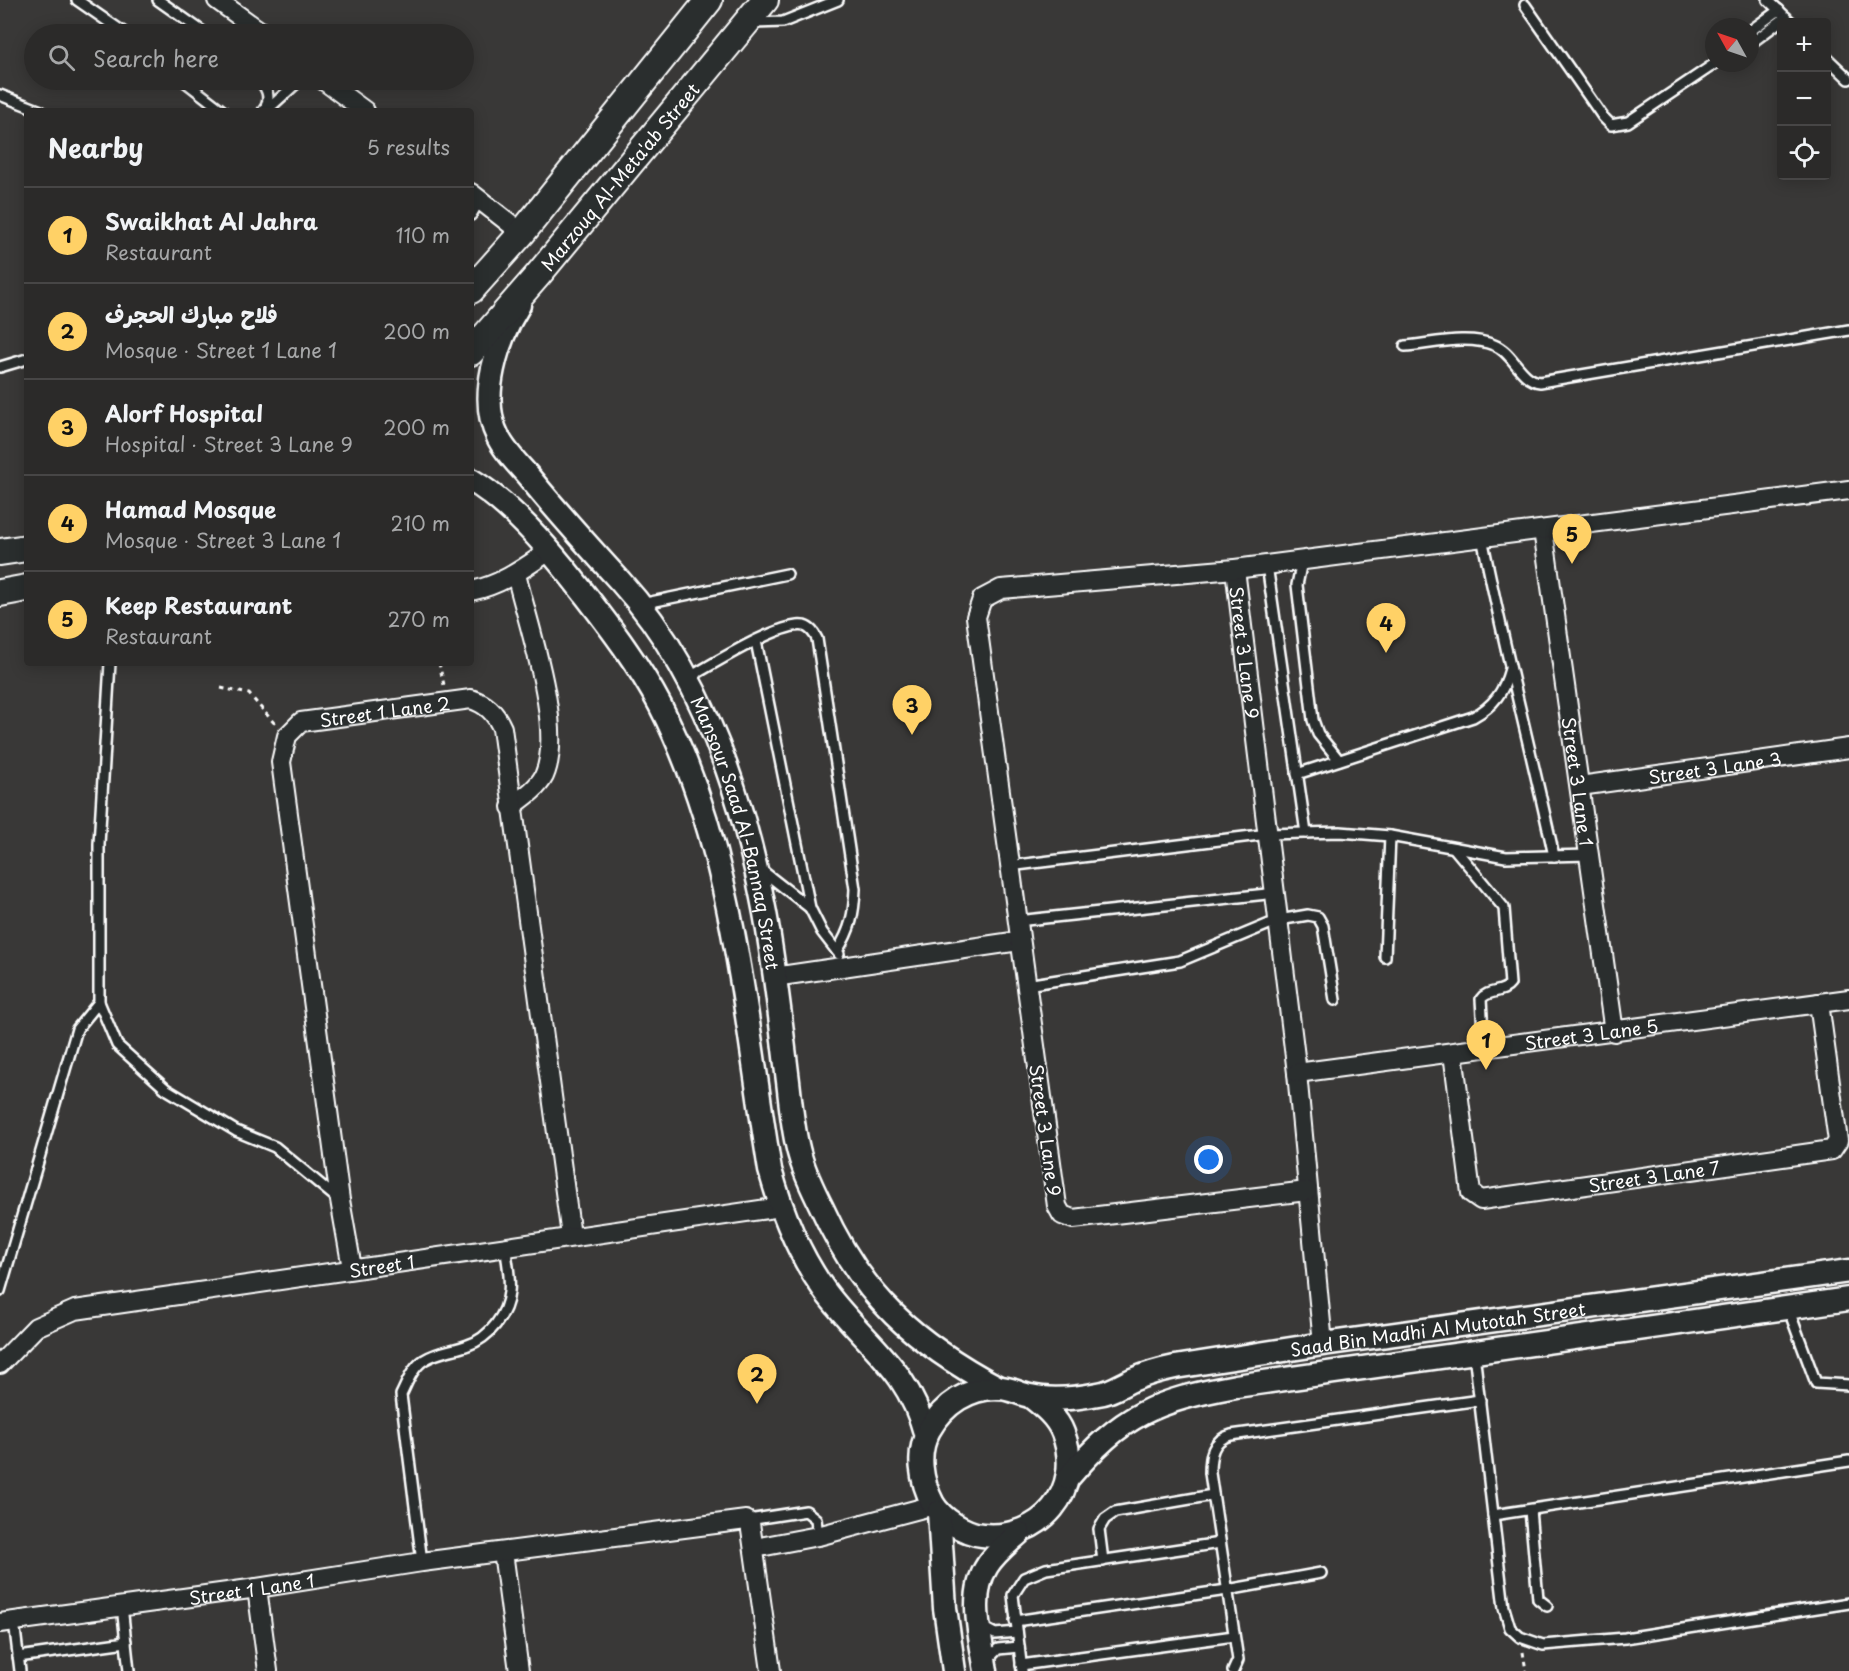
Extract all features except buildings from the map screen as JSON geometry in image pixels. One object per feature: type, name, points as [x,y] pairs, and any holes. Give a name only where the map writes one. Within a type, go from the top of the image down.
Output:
[{"type":"main road","points":[[474,287],[522,233],[709,0]]},
{"type":"main road","name":"Marzouq Al-Meta'ab Street","points":[[474,349],[538,275],[765,0]]},
{"type":"main road","points":[[0,552],[24,548]]},
{"type":"main road","points":[[0,593],[24,589]]},
{"type":"street","points":[[217,0],[250,24]]},
{"type":"street","points":[[337,90],[361,108]]},
{"type":"street","points":[[474,203],[522,233]]},
{"type":"street","name":"Mansour Saad Al-Bannaq Street","points":[[538,275],[510,320],[488,394],[498,437],[541,492],[641,604],[688,678],[720,753],[746,829],[754,865],[774,977],[800,1155],[833,1233],[851,1265],[884,1306],[923,1342],[964,1369],[999,1388]]},
{"type":"street","name":"Mansour Saad Al-Bannaq Street","points":[[474,482],[516,517],[549,551],[615,633],[659,704],[691,773],[718,856],[736,940],[770,1170],[781,1207],[804,1258],[826,1291],[895,1369],[910,1391],[926,1436]]},
{"type":"street","points":[[1235,569],[1849,490]]},
{"type":"street","points":[[516,517],[518,500],[524,494],[541,492]]},
{"type":"street","name":"Street 3 Lane 1","points":[[1543,530],[1614,1032]]},
{"type":"street","points":[[474,590],[494,585],[516,574],[549,551]]},
{"type":"street","name":"Street 3 Lane 9","points":[[1308,1191],[1072,1219],[1062,1215],[1057,1206],[976,617],[982,599],[1001,589],[1235,569],[1298,1073],[1323,1344]]},
{"type":"street","points":[[511,807],[533,790],[543,777],[549,761],[552,729],[516,574]]},
{"type":"street","name":"Street 1 Lane 2","points":[[287,736],[301,722],[471,699],[479,702],[498,719],[502,728],[571,1236]]},
{"type":"street","points":[[287,736],[280,762],[340,1200],[352,1269]]},
{"type":"street","name":"Street 3 Lane 3","points":[[1580,786],[1849,748]]},
{"type":"street","points":[[774,977],[842,959],[1019,941]]},
{"type":"street","name":"Street 3 Lane 5","points":[[1298,1073],[1849,999]]},
{"type":"street","name":"Street 3 Lane 7","points":[[1453,1053],[1471,1193],[1480,1200],[1832,1150],[1838,1141],[1819,1004]]},
{"type":"street","name":"Street 1","points":[[0,1364],[36,1328],[53,1318],[75,1310],[781,1207]]},
{"type":"street","name":"Saad Bin Madhi Al Mutotah Street","points":[[1030,1396],[1070,1397],[1101,1394],[1154,1372],[1323,1344],[1849,1272]]},
{"type":"street","name":"Saad Bin Madhi Al Mutotah Street","points":[[1068,1478],[1093,1448],[1116,1428],[1146,1410],[1187,1395],[1849,1299]]},
{"type":"street","points":[[985,1667],[978,1599],[986,1567],[1019,1533],[1041,1520],[1058,1502],[1068,1478],[1069,1454],[1063,1431],[1049,1411],[1030,1396],[999,1388],[976,1390],[955,1400],[938,1415],[926,1436],[921,1460],[924,1484],[937,1508],[956,1526],[976,1534],[998,1536],[1019,1533]]},
{"type":"street","points":[[755,1548],[818,1536],[937,1508]]},
{"type":"street","points":[[937,1508],[945,1608],[954,1671]]},
{"type":"street","points":[[748,1520],[755,1548],[771,1671]]},
{"type":"street","name":"Street 1 Lane 1","points":[[7,1622],[257,1588],[422,1562],[748,1520]]},
{"type":"street","points":[[503,1552],[519,1671]]},
{"type":"street","points":[[257,1588],[268,1671]]},
{"type":"lane","points":[[77,0],[112,24]]},
{"type":"lane","points":[[158,0],[192,24]]},
{"type":"lane","points":[[746,23],[783,22],[838,0]]},
{"type":"lane","points":[[1768,0],[1785,17]]},
{"type":"lane","points":[[1525,5],[1602,117],[1611,124],[1628,122],[1705,70]]},
{"type":"lane","points":[[1759,28],[1785,17]]},
{"type":"lane","points":[[1759,37],[1785,17]]},
{"type":"lane","points":[[1831,61],[1849,79]]},
{"type":"lane","points":[[196,90],[219,108]]},
{"type":"lane","points":[[265,90],[269,99],[266,108]]},
{"type":"lane","points":[[268,108],[289,90]]},
{"type":"lane","points":[[0,95],[33,108]]},
{"type":"lane","points":[[1405,346],[1473,341],[1493,344],[1509,354],[1529,379],[1540,382],[1849,330]]},
{"type":"lane","points":[[0,367],[24,360]]},
{"type":"lane","points":[[1482,537],[1554,856]]},
{"type":"lane","points":[[1302,561],[1297,585],[1313,720],[1318,734],[1339,760]]},
{"type":"lane","points":[[1267,565],[1306,833]]},
{"type":"lane","points":[[641,604],[787,574]]},
{"type":"lane","points":[[688,678],[756,641],[798,626],[809,628],[817,639],[855,889],[854,911],[842,959]]},
{"type":"lane","points":[[756,641],[810,908],[822,932],[842,959]]},
{"type":"lane","points":[[110,666],[99,844],[99,1002],[117,1044],[166,1089],[236,1131],[275,1147],[340,1200]]},
{"type":"lane","points":[[1297,774],[1480,713],[1497,698],[1506,686],[1510,669]]},
{"type":"lane","points":[[1009,866],[1268,834],[1306,833],[1390,836],[1506,857],[1590,855]]},
{"type":"lane","points":[[1385,957],[1390,836]]},
{"type":"lane","points":[[1454,848],[1500,902],[1506,916],[1510,984],[1507,988],[1488,993],[1481,999],[1484,1049]]},
{"type":"lane","points":[[754,865],[810,908]]},
{"type":"lane","points":[[1017,921],[1276,893]]},
{"type":"lane","points":[[1026,986],[1180,961],[1279,920],[1308,915],[1322,921],[1335,1000]]},
{"type":"lane","points":[[0,1291],[77,1029],[99,1002]]},
{"type":"lane","points":[[422,1562],[402,1395],[409,1377],[422,1361],[444,1350],[468,1346],[486,1335],[502,1316],[509,1293],[506,1246]]},
{"type":"lane","points":[[1788,1308],[1816,1383],[1849,1385]]},
{"type":"lane","points":[[1474,1353],[1505,1615],[1510,1628],[1520,1637],[1543,1645],[1625,1638],[1849,1603]]},
{"type":"lane","points":[[1233,1671],[1238,1660],[1213,1495],[1210,1460],[1214,1446],[1224,1437],[1480,1400]]},
{"type":"lane","points":[[1493,1515],[1849,1461]]},
{"type":"lane","points":[[1103,1561],[1099,1529],[1110,1515],[1124,1510],[1213,1495]]},
{"type":"lane","points":[[1530,1509],[1538,1599],[1547,1606]]},
{"type":"lane","points":[[748,1520],[806,1512],[816,1519],[818,1536]]},
{"type":"lane","points":[[1220,1543],[1046,1569],[1024,1578],[1013,1595],[1021,1668],[1234,1636]]},
{"type":"lane","points":[[979,1624],[995,1634],[1016,1626],[1321,1573]]},
{"type":"lane","points":[[122,1606],[129,1671]]},
{"type":"lane","points":[[7,1622],[18,1656],[20,1671]]},
{"type":"lane","points":[[18,1656],[126,1642]]},
{"type":"lane","points":[[985,1667],[998,1649],[1018,1647]]},
{"type":"path","points":[[440,666],[447,701]]},
{"type":"path","points":[[221,688],[249,694],[287,736]]},
{"type":"path","points":[[1520,1637],[1526,1671]]},
{"type":"place","name":"Keep Restaurant","points":[[1572,564]]},
{"type":"place","name":"Hamad Mosque","points":[[1386,653]]},
{"type":"place","name":"Alorf Hospital","points":[[912,735]]},
{"type":"place","name":"Swaikhat Al Jahra","points":[[1486,1070]]},
{"type":"place","name":"فلاح مبارك الحجرف","points":[[757,1404]]}]
